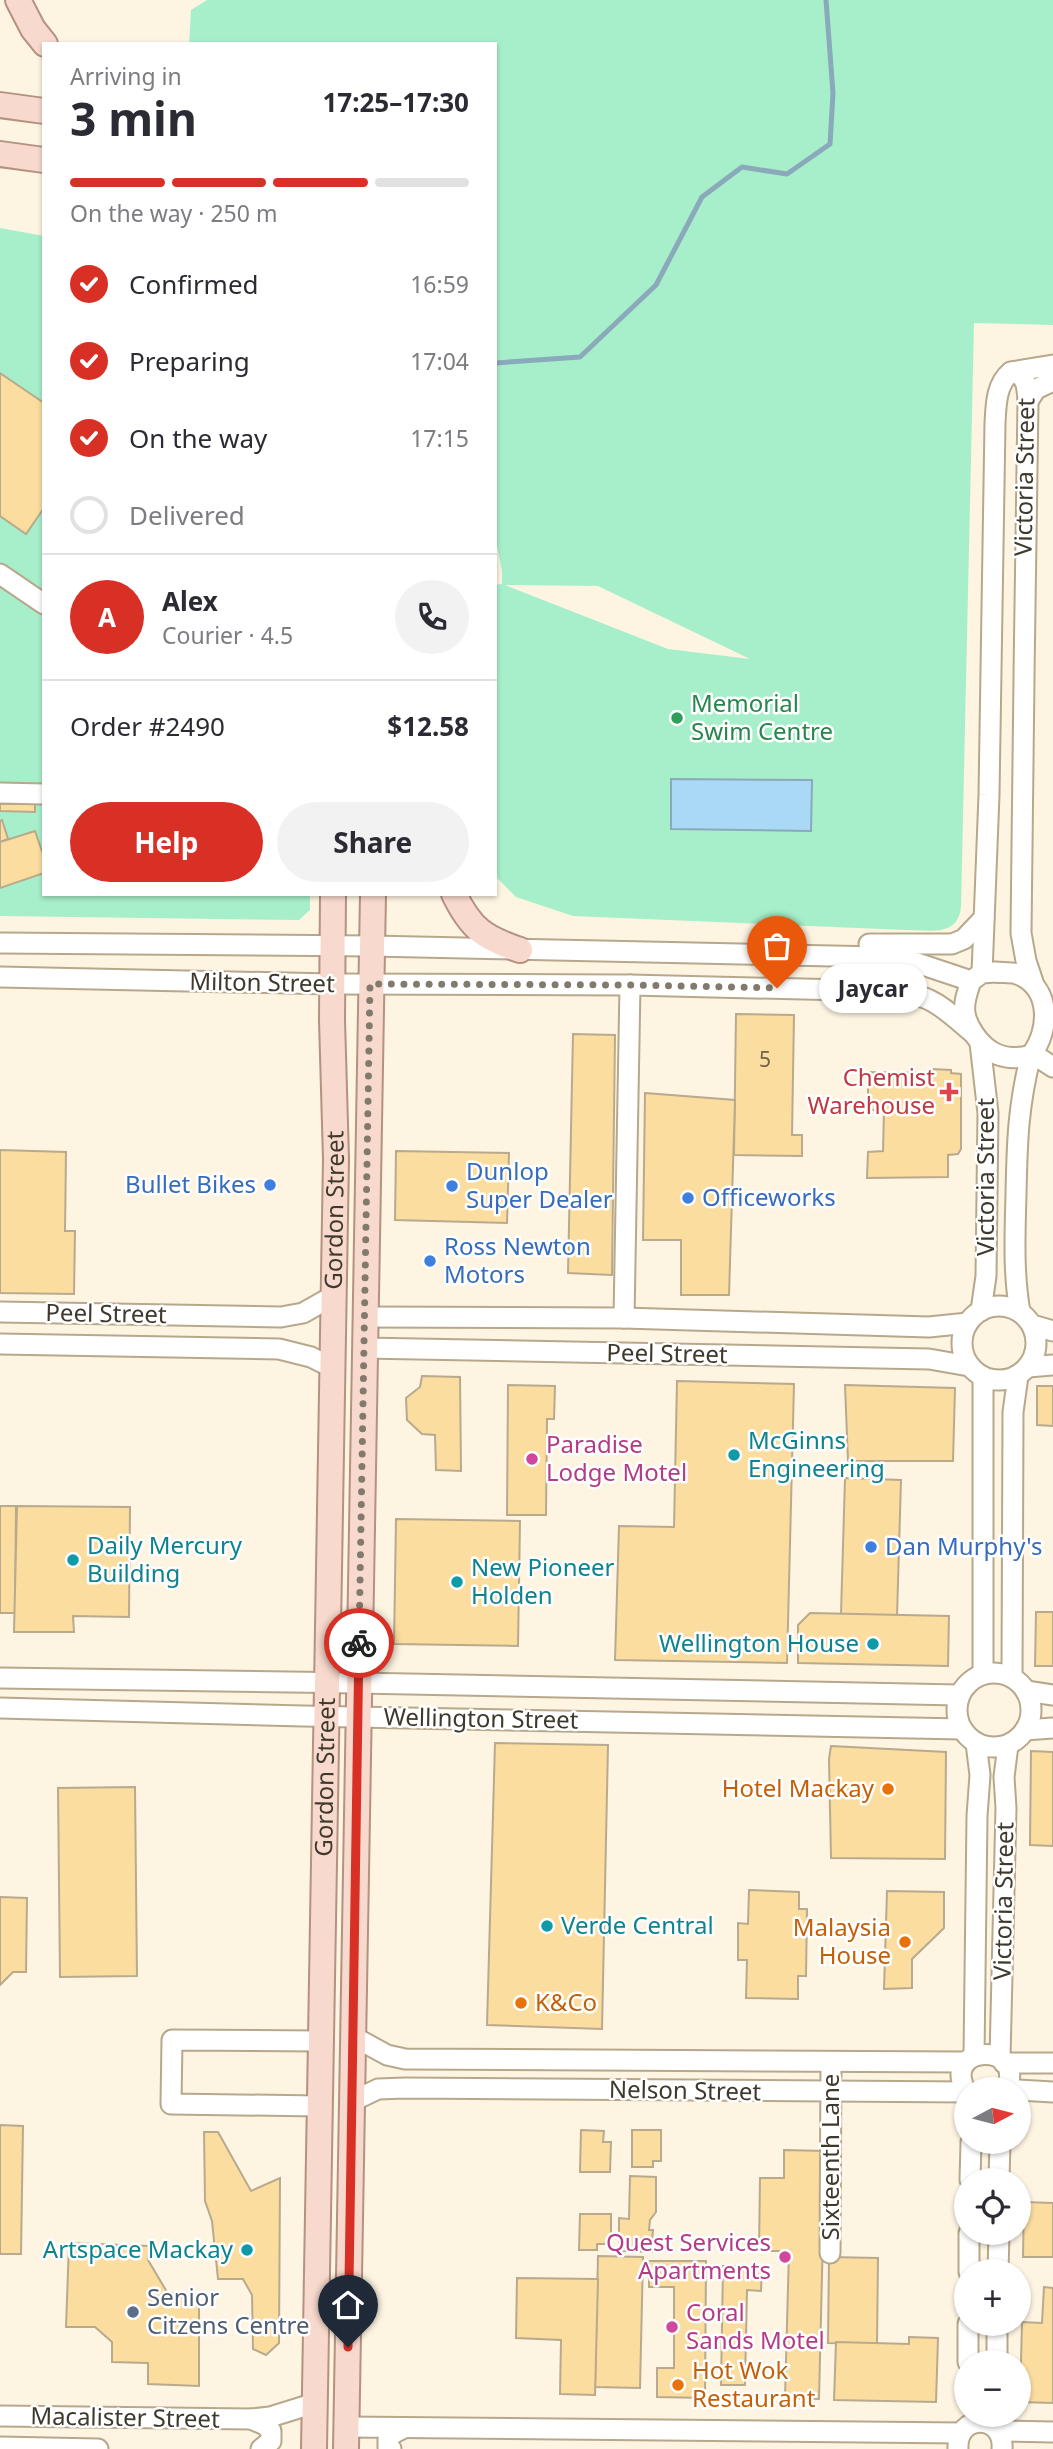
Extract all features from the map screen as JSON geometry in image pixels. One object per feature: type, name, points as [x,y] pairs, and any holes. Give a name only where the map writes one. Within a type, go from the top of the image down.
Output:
[{"type":"main road","points":[[18,0],[33,29],[43,42]]},
{"type":"main road","points":[[0,105],[42,111]]},
{"type":"main road","points":[[0,154],[42,160]]},
{"type":"main road","name":"Gordon Street","points":[[315,2449],[335,1159],[333,896]]},
{"type":"main road","name":"Gordon Street","points":[[346,2438],[373,896]]},
{"type":"main road","points":[[455,896],[475,928],[490,940],[520,950]]},
{"type":"main road","points":[[331,1410],[343,1394],[347,1345],[365,1317]]},
{"type":"main road","points":[[315,2449],[333,2421],[337,2332],[348,2294]]},
{"type":"main road","points":[[330,2449],[346,2438]]},
{"type":"street","points":[[1011,372],[1053,365]]},
{"type":"street","name":"Victoria Street","points":[[977,977],[984,918],[989,795],[995,423],[1000,387],[1004,377],[1011,372],[1018,373],[1024,380],[1028,401],[1022,662],[1024,761],[1021,933],[1026,961],[1038,993]]},
{"type":"street","points":[[1028,401],[1036,389],[1053,381]]},
{"type":"street","points":[[0,574],[42,603]]},
{"type":"street","points":[[0,793],[42,794]]},
{"type":"street","points":[[802,955],[858,944],[952,944],[964,939],[984,918]]},
{"type":"street","name":"Milton Street","points":[[0,943],[372,946],[802,955],[906,960],[977,977]]},
{"type":"street","points":[[1053,1018],[1038,993],[1017,974],[977,977],[965,1013],[977,1038],[990,1052],[1005,1058],[1018,1059],[1032,1055],[1053,1067]]},
{"type":"street","name":"Milton Street","points":[[0,977],[332,984],[630,985],[914,993],[935,1000],[977,1038]]},
{"type":"street","points":[[624,1318],[630,985]]},
{"type":"street","points":[[1032,1055],[1045,1028],[1046,1016],[1038,993]]},
{"type":"street","name":"Victoria Street","points":[[974,1317],[986,1276],[988,1113],[977,1038]]},
{"type":"street","name":"Victoria Street","points":[[1026,1318],[1014,1260],[1018,1119],[1022,1090],[1032,1055]]},
{"type":"street","name":"Peel Street","points":[[2,1312],[281,1317],[303,1312],[333,1296]]},
{"type":"street","points":[[983,1673],[976,1371],[962,1344],[974,1317],[1001,1306],[1053,1331]]},
{"type":"street","points":[[2,1312],[2,1344]]},
{"type":"street","points":[[145,1315],[145,1347]]},
{"type":"street","name":"Peel Street","points":[[365,1317],[624,1318],[929,1327],[974,1317]]},
{"type":"street","points":[[1025,1731],[1031,1710],[1019,1684],[1013,1412],[1023,1371],[1036,1347],[1036,1336],[1026,1318]]},
{"type":"street","name":"Peel Street","points":[[2,1344],[279,1349],[311,1357],[331,1367]]},
{"type":"street","name":"Peel Street","points":[[364,1348],[929,1359],[976,1371]]},
{"type":"street","points":[[976,1371],[1000,1381],[1023,1371],[1053,1365]]},
{"type":"street","points":[[1053,1695],[993,1672],[983,1673],[965,1686],[959,1695],[957,1707],[957,1718],[969,1736],[986,1746],[1008,1745],[1025,1731],[1053,1728]]},
{"type":"street","name":"Wellington Street","points":[[0,1678],[959,1695]]},
{"type":"street","name":"Wellington Street","points":[[0,1707],[969,1736]]},
{"type":"street","name":"Victoria Street","points":[[961,2077],[970,2059],[980,1775],[969,1736]]},
{"type":"street","name":"Victoria Street","points":[[1008,1745],[1004,1777],[1006,1808],[1002,2060],[1009,2077]]},
{"type":"street","name":"Nelson Street","points":[[354,2037],[387,2055],[405,2059],[831,2062],[970,2059],[988,2053],[1002,2060]]},
{"type":"street","points":[[319,2106],[171,2104],[172,2040],[320,2042]]},
{"type":"street","points":[[405,2059],[393,2069],[393,2078],[405,2088]]},
{"type":"street","points":[[1002,2060],[1053,2063]]},
{"type":"street","name":"Sixteenth Lane","points":[[830,2253],[831,2062]]},
{"type":"street","name":"Nelson Street","points":[[351,2102],[378,2089],[405,2088],[954,2092]]},
{"type":"street","points":[[1031,2091],[1053,2092]]},
{"type":"street","name":"Macalister Street","points":[[0,2416],[251,2420],[315,2403]]},
{"type":"street","name":"Macalister Street","points":[[251,2420],[265,2425],[271,2431],[271,2441],[261,2449]]},
{"type":"street","points":[[346,2438],[404,2428],[963,2431],[978,2422],[991,2425],[998,2431],[1053,2432]]},
{"type":"street","points":[[391,2449],[388,2447],[388,2439],[404,2428]]},
{"type":"street","name":"Macalister Street","points":[[0,2447],[98,2449]]},
{"type":"green space","points":[[207,0],[1053,0],[1053,325],[974,323],[961,907],[955,923],[941,930],[924,931],[573,916],[516,897],[497,878],[497,585],[502,584],[502,571],[497,546],[497,42],[189,42],[191,10]],"holes":[[[505,585],[598,586],[750,659],[668,649]]]},
{"type":"green space","points":[[0,228],[42,236],[42,896],[310,896],[310,910],[299,920],[0,916]]},
{"type":"water","points":[[671,779],[812,780],[811,831],[671,829]]},
{"type":"building","points":[[0,373],[42,402],[42,511],[26,534],[0,516]]},
{"type":"building","points":[[0,804],[35,804],[35,812],[0,811]]},
{"type":"building","points":[[2,820],[8,839],[0,842],[0,821]]},
{"type":"building","points":[[35,831],[42,851],[42,874],[0,888],[0,842]]},
{"type":"building","points":[[736,1014],[794,1015],[792,1135],[802,1135],[802,1156],[734,1155]]},
{"type":"building","points":[[573,1034],[615,1035],[612,1275],[568,1273]]},
{"type":"building","points":[[932,1069],[951,1070],[951,1073],[961,1074],[961,1149],[958,1154],[948,1155],[948,1177],[867,1178],[868,1152],[883,1151],[884,1110],[868,1110],[868,1072],[933,1073]]},
{"type":"building","name":"Officeworks","points":[[645,1093],[735,1100],[729,1295],[681,1295],[681,1240],[643,1240]]},
{"type":"building","points":[[0,1150],[66,1152],[65,1231],[75,1231],[74,1294],[0,1293]]},
{"type":"building","name":"Dunlop Super Dealer","points":[[396,1151],[509,1153],[507,1223],[395,1220]]},
{"type":"building","points":[[422,1376],[460,1377],[461,1471],[436,1470],[435,1435],[422,1434],[407,1420],[406,1398],[420,1387]]},
{"type":"building","name":"McGinns Engineering","points":[[677,1381],[794,1384],[787,1663],[615,1660],[619,1526],[674,1527]]},
{"type":"building","points":[[508,1385],[555,1386],[554,1419],[547,1419],[546,1515],[507,1515]]},
{"type":"building","points":[[845,1385],[955,1388],[953,1461],[848,1461]]},
{"type":"building","points":[[1037,1386],[1053,1386],[1053,1426],[1037,1425]]},
{"type":"building","name":"Dan Murphy's","points":[[845,1478],[901,1480],[897,1616],[841,1614]]},
{"type":"building","points":[[0,1506],[16,1506],[15,1613],[0,1613]]},
{"type":"building","name":"Daily Mercury Building","points":[[17,1506],[130,1507],[129,1617],[73,1616],[74,1632],[14,1632]]},
{"type":"building","name":"New Pioneer Holden","points":[[396,1519],[520,1521],[518,1646],[394,1644]]},
{"type":"building","points":[[1036,1612],[1053,1612],[1053,1666],[1035,1666]]},
{"type":"building","name":"Wellington House","points":[[810,1613],[949,1616],[948,1666],[798,1663],[798,1625]]},
{"type":"building","name":"Verde Central","points":[[495,1743],[608,1745],[602,2029],[487,2025]]},
{"type":"building","name":"Hotel Mackay","points":[[831,1746],[946,1752],[945,1859],[831,1858]]},
{"type":"building","points":[[1031,1751],[1053,1752],[1053,1846],[1030,1845]]},
{"type":"building","points":[[135,1787],[137,1976],[60,1977],[58,1788]]},
{"type":"building","points":[[749,1890],[799,1892],[799,1909],[807,1909],[806,1976],[798,1976],[798,1999],[746,1998],[747,1960],[738,1960],[738,1923],[748,1924]]},
{"type":"building","points":[[887,1891],[944,1892],[944,1928],[912,1959],[912,1988],[884,1989]]},
{"type":"building","points":[[0,1897],[27,1898],[26,1972],[13,1972],[0,1985]]},
{"type":"building","points":[[0,2125],[23,2126],[21,2254],[0,2254]]},
{"type":"building","points":[[581,2130],[604,2131],[603,2142],[611,2142],[610,2172],[580,2172]]},
{"type":"building","points":[[632,2130],[661,2130],[661,2161],[653,2161],[653,2167],[632,2167]]},
{"type":"building","name":"Artspace Mackay","points":[[204,2132],[218,2132],[251,2191],[280,2178],[279,2343],[266,2355],[253,2349],[252,2295],[243,2279],[218,2279],[212,2221],[205,2201]]},
{"type":"building","points":[[784,2150],[825,2151],[819,2399],[785,2398],[789,2251],[759,2251],[760,2178],[784,2178]]},
{"type":"building","points":[[630,2176],[656,2177],[656,2212],[650,2220],[649,2230],[653,2230],[652,2241],[656,2241],[656,2252],[619,2251],[619,2218],[629,2219]]},
{"type":"building","points":[[1031,2202],[1053,2203],[1053,2257],[1023,2257],[1023,2245],[1031,2245]]},
{"type":"building","points":[[580,2214],[611,2214],[611,2244],[597,2244],[597,2250],[579,2250]]},
{"type":"building","name":"Senior Citzens Centre","points":[[69,2243],[149,2246],[148,2260],[167,2292],[199,2298],[199,2386],[148,2384],[148,2363],[112,2362],[112,2342],[95,2327],[66,2327]]},
{"type":"building","points":[[598,2256],[643,2257],[640,2388],[595,2387]]},
{"type":"building","points":[[829,2257],[878,2258],[877,2344],[828,2343]]},
{"type":"building","name":"Coral Sands Motel","points":[[649,2261],[706,2261],[705,2398],[657,2397],[657,2368],[674,2368],[674,2287],[649,2287]]},
{"type":"building","points":[[723,2266],[762,2266],[761,2291],[747,2290],[745,2385],[721,2385]]},
{"type":"building","points":[[517,2278],[598,2279],[595,2395],[560,2394],[561,2340],[516,2338]]},
{"type":"building","points":[[1044,2287],[1053,2288],[1053,2403],[1031,2402],[1031,2350],[1021,2350],[1022,2336],[1031,2336],[1031,2322],[1042,2323]]},
{"type":"building","points":[[909,2337],[938,2338],[936,2402],[834,2400],[836,2342],[909,2344]]},
{"type":"waterway","points":[[497,363],[580,357],[656,285],[702,197],[742,167],[787,174],[830,144],[833,93],[826,0]]},
{"type":"way so far","points":[[359,1643],[370,984],[777,988]]},
{"type":"place","name":"Memorial Swim Centre","points":[[677,718]]},
{"type":"place","name":"Jaycar","points":[[777,988]]},
{"type":"place","name":"Chemist Warehouse","points":[[949,1092]]},
{"type":"place","name":"Bullet Bikes","points":[[270,1185]]},
{"type":"place","name":"Dunlop Super Dealer","points":[[452,1186]]},
{"type":"place","name":"Officeworks","points":[[688,1198]]},
{"type":"place","name":"Ross Newton Motors","points":[[430,1261]]},
{"type":"place","name":"McGinns Engineering","points":[[734,1455]]},
{"type":"place","name":"Paradise Lodge Motel","points":[[532,1459]]},
{"type":"place","name":"Dan Murphy's","points":[[871,1547]]},
{"type":"place","name":"Daily Mercury Building","points":[[73,1560]]},
{"type":"place","name":"New Pioneer Holden","points":[[457,1582]]},
{"type":"place","name":"Wellington House","points":[[873,1644]]},
{"type":"place","name":"Hotel Mackay","points":[[888,1789]]},
{"type":"place","name":"Verde Central","points":[[547,1926]]},
{"type":"place","name":"Malaysia House","points":[[905,1942]]},
{"type":"place","name":"K&Co","points":[[521,2003]]},
{"type":"place","name":"Artspace Mackay","points":[[247,2250]]},
{"type":"place","name":"Quest Services Apartments","points":[[785,2257]]},
{"type":"place","name":"Senior Citzens Centre","points":[[133,2312]]},
{"type":"place","name":"Coral Sands Motel","points":[[672,2327]]},
{"type":"place","name":"Hot Wok Restaurant","points":[[678,2385]]},
{"type":"route","points":[[348,2347],[359,1643]]}]
